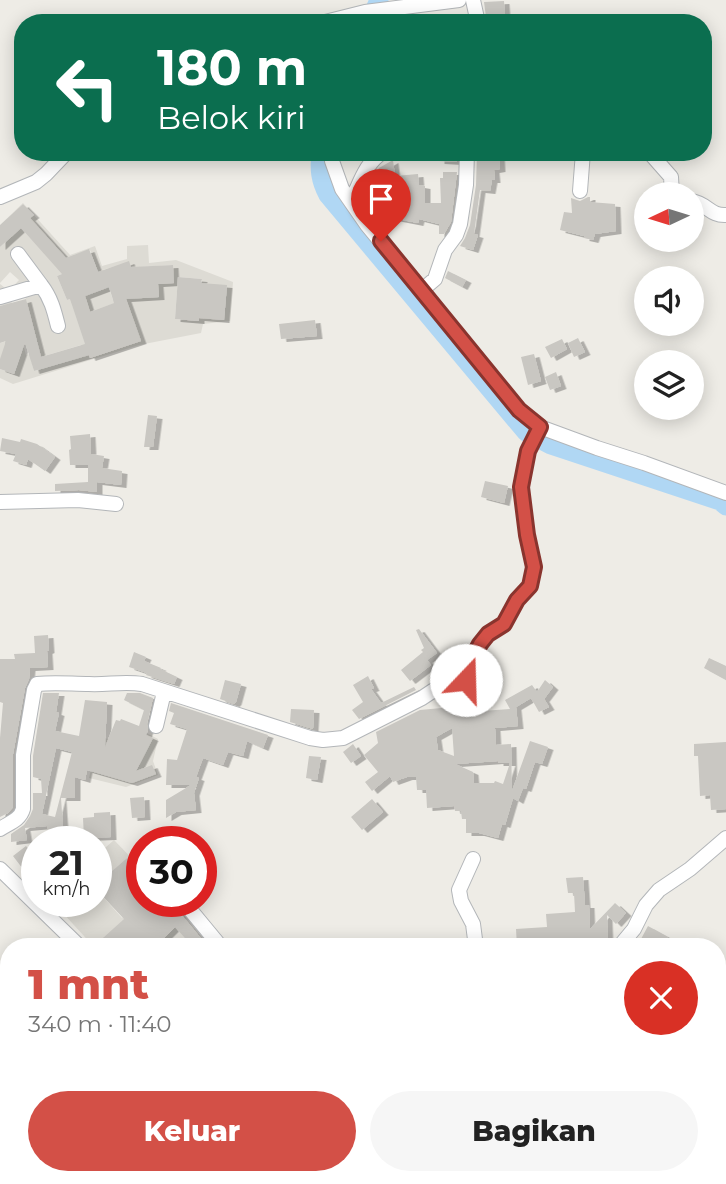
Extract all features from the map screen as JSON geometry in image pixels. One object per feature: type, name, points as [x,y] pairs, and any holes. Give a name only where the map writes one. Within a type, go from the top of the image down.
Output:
[{"type":"street","points":[[357,14],[459,0]]},
{"type":"street","points":[[0,197],[36,182],[57,161]]},
{"type":"street","points":[[332,161],[342,189],[367,225],[537,434],[597,448],[726,493]]},
{"type":"street","points":[[351,201],[371,161]]},
{"type":"street","points":[[422,290],[435,279],[445,250],[460,224],[467,161]]},
{"type":"street","points":[[580,191],[582,161]]},
{"type":"street","points":[[657,161],[671,177],[671,182]]},
{"type":"street","points":[[704,205],[716,214],[726,215]]},
{"type":"street","points":[[18,254],[49,295],[58,326]]},
{"type":"street","points":[[0,297],[41,285]]},
{"type":"street","points":[[473,708],[466,680],[468,667],[480,644],[488,634],[504,624],[517,600],[530,586],[534,567],[521,487],[528,451],[537,434]]},
{"type":"street","points":[[0,502],[78,500],[116,504]]},
{"type":"street","points":[[0,830],[18,819],[23,810],[23,755],[37,684],[134,683],[323,740],[343,738],[437,688]]},
{"type":"street","points":[[156,726],[164,692]]},
{"type":"street","points":[[626,938],[646,905],[659,890],[690,869],[726,838]]},
{"type":"street","points":[[473,859],[459,890],[461,901],[473,924],[475,938]]},
{"type":"street","points":[[0,868],[71,938]]},
{"type":"street","points":[[196,917],[214,938]]},
{"type":"shaded area","points":[[23,203],[70,255],[95,246],[102,266],[127,259],[127,246],[148,245],[149,263],[176,260],[233,282],[230,321],[203,324],[201,333],[139,345],[13,384],[0,378],[0,369],[14,374],[22,351],[0,359],[0,343],[14,339],[6,305],[0,306],[0,284],[9,291],[19,280],[10,272],[0,283],[0,247],[21,228],[60,271],[30,218],[33,215],[23,204],[0,225]],"holes":[[[90,250],[104,289],[88,294],[74,255]],[[129,262],[113,300],[103,270]],[[172,265],[173,283],[158,284],[159,297],[142,298],[140,267]],[[72,270],[82,294],[67,300],[57,276]],[[178,277],[202,279],[199,321],[175,319]],[[227,286],[224,320],[205,318]],[[25,296],[39,351],[26,355],[11,300]],[[86,299],[90,312],[126,299],[140,341],[90,358],[72,304]],[[81,345],[84,356],[34,371],[31,360]]]},
{"type":"shaded area","points":[[135,727],[158,739],[153,761],[158,775],[126,787],[89,778],[99,736],[125,745]]},
{"type":"shaded area","points":[[114,840],[126,852],[126,859],[112,872]]},
{"type":"shaded area","points":[[112,907],[122,918],[126,914],[127,917],[104,938],[86,938],[67,917],[112,917]]},
{"type":"shaded area","points":[[161,917],[164,917],[140,938]]},
{"type":"shaded area","points":[[190,917],[210,938],[205,938],[186,918],[176,928],[185,938],[164,938],[185,918]]},
{"type":"building","points":[[504,1],[505,14],[486,14],[484,2]]},
{"type":"building","points":[[393,161],[395,176],[418,174],[419,185],[425,186],[425,203],[441,203],[440,178],[443,178],[443,172],[457,172],[451,222],[444,234],[439,234],[439,224],[419,219],[418,223],[387,217],[388,211],[375,213],[374,205],[392,202],[391,178],[370,186],[369,184],[379,168]]},
{"type":"building","points":[[477,161],[500,161],[500,169],[494,170],[495,180],[492,180],[490,191],[480,190],[474,234],[478,235],[473,250],[460,246],[470,225]]},
{"type":"building","points":[[588,197],[590,202],[615,204],[616,231],[595,234],[593,240],[560,230],[564,212],[572,213],[571,198],[580,201]]},
{"type":"building","points":[[23,204],[34,215],[30,218],[66,258],[89,249],[98,272],[129,261],[131,267],[173,265],[174,283],[158,284],[159,297],[126,299],[141,341],[90,358],[89,355],[34,371],[25,342],[14,374],[0,369],[6,341],[0,343],[0,306],[26,299],[41,357],[85,344],[70,299],[67,300],[57,276],[62,274],[21,228],[0,247],[0,225]],"holes":[[[109,287],[114,303],[90,312],[85,296]]]},
{"type":"building","points":[[448,271],[466,280],[462,287],[445,278]]},
{"type":"building","points":[[178,277],[202,279],[201,283],[227,285],[224,320],[175,319]]},
{"type":"building","points":[[315,320],[317,336],[281,339],[279,324]]},
{"type":"building","points":[[578,338],[585,352],[574,357],[568,343]]},
{"type":"building","points":[[562,339],[567,349],[551,358],[545,347]]},
{"type":"building","points":[[534,354],[541,381],[528,385],[521,357]]},
{"type":"building","points":[[556,372],[561,386],[550,390],[545,377]]},
{"type":"building","points":[[148,415],[157,416],[153,447],[144,447]]},
{"type":"building","points":[[90,434],[91,454],[104,456],[102,468],[122,471],[121,485],[97,482],[97,492],[55,491],[55,484],[88,482],[88,465],[70,465],[69,450],[70,436]]},
{"type":"building","points":[[2,438],[20,442],[21,439],[37,444],[55,457],[45,471],[28,459],[26,465],[13,461],[16,454],[0,451]]},
{"type":"building","points":[[485,481],[508,486],[504,503],[481,497]]},
{"type":"building","points":[[419,629],[437,653],[427,660],[431,665],[410,681],[401,670],[423,652],[421,650],[424,648],[416,630]]},
{"type":"building","points":[[48,635],[48,667],[30,668],[25,688],[13,754],[13,807],[0,817],[3,703],[0,702],[0,659],[15,659],[14,654],[35,653],[34,636]]},
{"type":"building","points":[[134,652],[146,657],[144,661],[177,677],[174,684],[129,667]]},
{"type":"building","points":[[709,658],[726,666],[726,680],[704,668]]},
{"type":"building","points":[[368,676],[374,688],[371,689],[381,703],[414,687],[416,690],[359,719],[352,710],[363,702],[353,685]]},
{"type":"building","points":[[456,678],[459,692],[444,695],[446,687],[442,680]]},
{"type":"building","points":[[225,680],[241,684],[234,704],[220,699]]},
{"type":"building","points":[[545,680],[553,687],[544,699],[549,707],[539,712],[531,698],[516,707],[518,726],[495,728],[496,745],[511,744],[512,791],[530,741],[548,747],[542,764],[535,762],[526,789],[523,788],[518,801],[513,798],[498,838],[466,833],[466,819],[462,819],[461,811],[455,811],[454,806],[427,808],[426,790],[417,790],[416,777],[393,782],[390,776],[372,791],[365,782],[378,772],[364,755],[378,743],[376,732],[420,710],[463,706],[467,715],[475,717],[482,711],[510,709],[505,700],[532,685],[537,692]],"holes":[[[452,728],[454,756],[438,750],[436,737]],[[498,761],[510,763],[503,784],[495,781],[474,783],[473,772],[455,764]]]},
{"type":"building","points":[[43,693],[59,693],[55,731],[79,736],[85,700],[107,702],[105,747],[116,720],[121,719],[139,726],[144,710],[124,700],[127,693],[140,693],[153,698],[146,735],[153,738],[136,771],[152,765],[156,774],[132,783],[87,770],[85,780],[75,777],[75,798],[61,798],[63,826],[23,826],[33,809],[33,793],[42,793],[41,779],[33,777],[33,756]],"holes":[[[56,748],[72,752],[55,817],[42,814]]]},
{"type":"building","points":[[171,703],[268,735],[263,748],[247,741],[243,756],[228,752],[223,765],[203,758],[196,777],[199,778],[194,793],[196,810],[176,812],[166,818],[166,800],[191,785],[166,785],[167,759],[177,760],[187,729],[170,724],[174,713],[169,711]]},
{"type":"building","points":[[291,709],[314,710],[313,729],[290,722]]},
{"type":"building","points":[[726,742],[726,809],[711,810],[710,795],[700,796],[698,756],[694,756],[694,744]]},
{"type":"building","points":[[353,744],[361,756],[351,763],[343,752]]},
{"type":"building","points":[[309,756],[321,757],[317,780],[306,778]]},
{"type":"building","points":[[144,797],[145,817],[132,818],[130,798]]},
{"type":"building","points":[[372,799],[383,812],[362,830],[351,817]]},
{"type":"building","points":[[110,812],[111,826],[83,826],[83,818],[94,817],[94,813]]},
{"type":"building","points":[[21,827],[21,841],[11,842],[11,834]]},
{"type":"building","points":[[21,850],[21,866],[13,856]]},
{"type":"building","points":[[126,859],[126,917],[183,917],[201,938],[185,938],[175,927],[164,938],[103,938],[124,919],[112,906],[112,871]]},
{"type":"building","points":[[583,877],[585,905],[589,905],[590,929],[615,903],[626,913],[616,924],[607,915],[608,938],[516,938],[516,929],[547,927],[546,914],[575,912],[574,893],[568,893],[566,878]]},
{"type":"building","points":[[648,926],[668,937],[668,938],[642,938]]},
{"type":"waterway","points":[[373,14],[379,0]]},
{"type":"waterway","points":[[320,161],[323,184],[328,195],[526,432],[551,445],[720,501],[726,506]]},
{"type":"route","points":[[381,241],[519,410],[540,427],[528,451],[521,487],[534,567],[530,586],[517,600],[504,624],[488,634],[480,644],[468,667],[466,680]]}]
